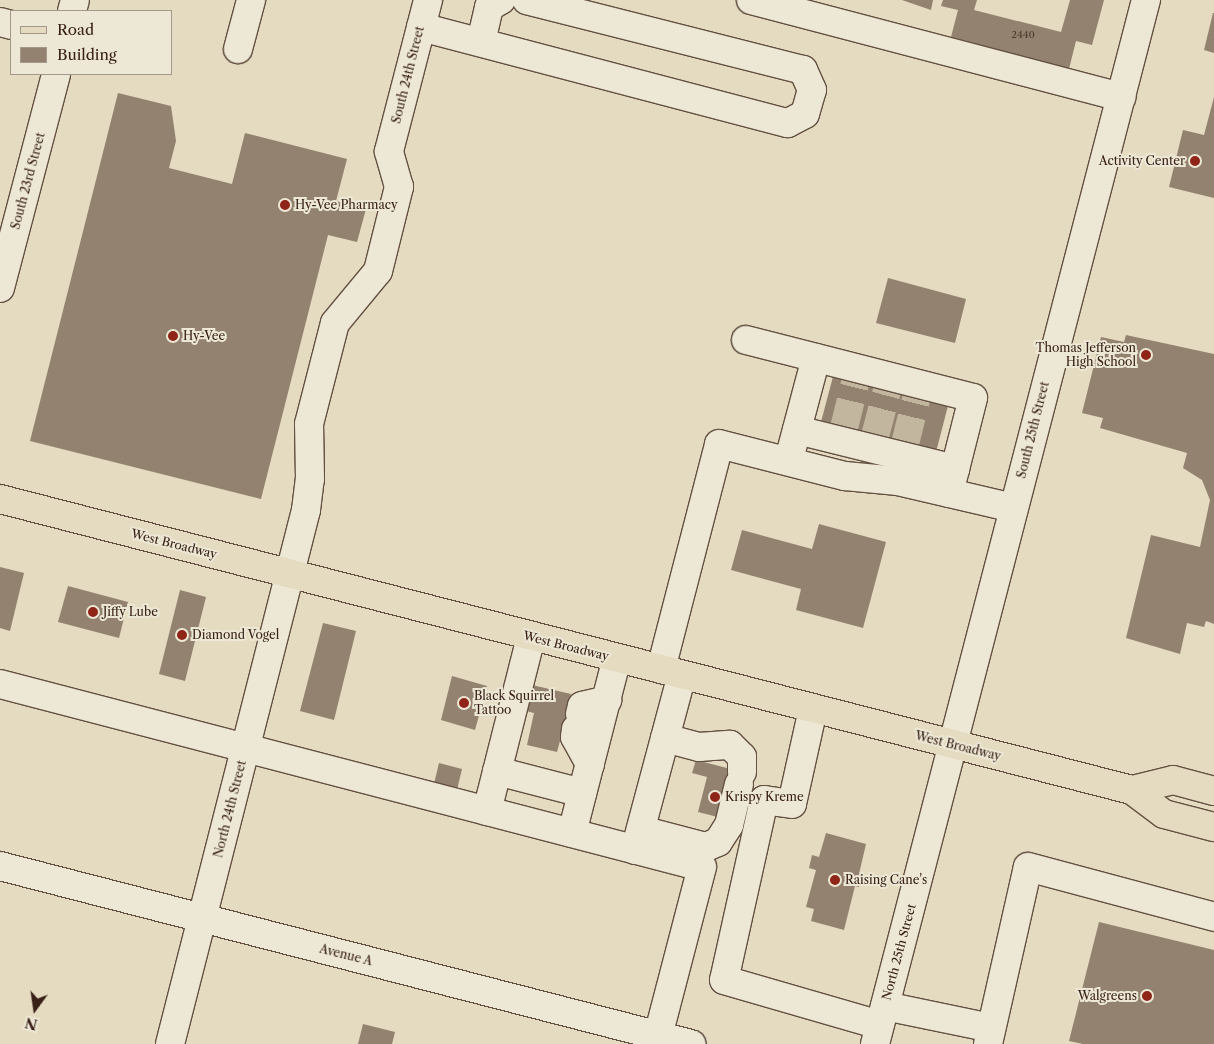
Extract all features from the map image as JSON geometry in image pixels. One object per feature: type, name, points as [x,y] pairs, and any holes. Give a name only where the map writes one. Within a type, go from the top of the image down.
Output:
[{"type":"main road","name":"West Broadway","points":[[0,499],[1132,790],[1164,814],[1214,827]]},
{"type":"main road","name":"West Broadway","points":[[1132,790],[1173,780],[1214,791]]},
{"type":"street","points":[[238,49],[251,0]]},
{"type":"street","name":"South 24th Street","points":[[389,151],[428,0]]},
{"type":"street","points":[[480,42],[488,7],[501,0]]},
{"type":"street","points":[[421,27],[788,123],[805,114],[812,90],[803,70],[527,0]]},
{"type":"street","points":[[751,0],[1121,97]]},
{"type":"street","name":"South 25th Street","points":[[953,744],[1010,517],[1146,0]]},
{"type":"street","name":"South 23rd Street","points":[[0,288],[56,75]]},
{"type":"street","name":"North 24th Street","points":[[170,1044],[290,574],[309,492],[311,413],[334,322],[378,271],[400,187],[389,151]]},
{"type":"street","points":[[746,340],[919,388],[973,398],[952,481]]},
{"type":"street","points":[[789,462],[816,358]]},
{"type":"street","points":[[797,430],[842,435],[904,450],[1010,517]]},
{"type":"street","points":[[638,840],[665,738],[672,672],[719,444],[845,476],[898,481],[952,481]]},
{"type":"street","points":[[845,476],[888,497],[1010,517]]},
{"type":"street","points":[[487,812],[531,637]]},
{"type":"street","points":[[572,833],[617,658]]},
{"type":"street","points":[[0,684],[572,833],[706,846],[718,842],[729,825],[740,778],[742,757],[730,745],[699,747],[665,738]]},
{"type":"street","points":[[590,764],[575,737],[582,706],[607,700]]},
{"type":"street","points":[[813,709],[792,804],[764,800],[724,980],[880,1025],[990,1036],[1028,867],[1214,917]]},
{"type":"street","name":"North 25th Street","points":[[880,1025],[953,744]]},
{"type":"street","points":[[497,771],[582,793]]},
{"type":"street","points":[[638,840],[702,867],[658,1036]]},
{"type":"street","name":"Avenue A","points":[[0,866],[691,1044]]},
{"type":"building","points":[[902,0],[933,0],[931,10]]},
{"type":"building","points":[[943,0],[977,0],[974,10],[1061,32],[1070,0],[1104,0],[1092,45],[1076,41],[1069,69],[951,37],[958,10],[941,6]]},
{"type":"building","points":[[1214,13],[1214,53],[1204,50]]},
{"type":"building","name":"Hy-Vee","points":[[118,93],[171,106],[176,141],[169,168],[232,184],[245,133],[347,159],[336,201],[366,209],[357,242],[328,235],[261,499],[30,441]]},
{"type":"building","name":"Activity Center","points":[[1214,97],[1214,198],[1169,187],[1183,130],[1204,135]]},
{"type":"building","points":[[888,278],[966,299],[955,343],[876,323]]},
{"type":"building","name":"Thomas Jefferson High School","points":[[1126,335],[1214,354],[1214,624],[1206,621],[1204,627],[1187,623],[1180,654],[1126,638],[1151,535],[1200,547],[1210,500],[1202,480],[1183,468],[1187,453],[1100,428],[1103,418],[1082,413],[1101,337],[1124,342]]},
{"type":"building","points":[[835,369],[950,398],[936,452],[821,422]]},
{"type":"building","points":[[819,524],[886,542],[863,628],[796,610],[801,589],[731,570],[742,530],[812,549]]},
{"type":"building","points":[[0,567],[24,573],[10,631],[0,628]]},
{"type":"building","name":"Jiffy Lube","points":[[68,586],[128,602],[119,638],[58,622]]},
{"type":"building","name":"Diamond Vogel","points":[[180,590],[206,597],[185,681],[159,674]]},
{"type":"building","points":[[323,623],[356,631],[334,720],[300,711]]},
{"type":"building","name":"Black Squirrel Tattoo","points":[[452,676],[487,686],[475,730],[441,720]]},
{"type":"building","points":[[532,685],[571,694],[567,711],[586,716],[564,726],[557,752],[527,745],[534,713],[526,711]]},
{"type":"building","name":"Krispy Kreme","points":[[696,760],[750,774],[722,818],[698,812],[707,777],[692,773]]},
{"type":"building","points":[[439,763],[462,769],[456,794],[433,788]]},
{"type":"building","name":"Raising Cane's","points":[[826,833],[866,844],[859,874],[863,875],[859,887],[855,886],[844,930],[811,921],[814,909],[806,907],[816,870],[809,868],[812,855],[819,857]]},
{"type":"building","name":"Walgreens","points":[[1099,922],[1214,950],[1214,1044],[1083,1044],[1069,1041]]},
{"type":"building","points":[[363,1024],[395,1032],[392,1044],[358,1044]]},
{"type":"tunnel","points":[[844,428],[857,375]]},
{"type":"tunnel","points":[[875,436],[889,383]]},
{"type":"tunnel","points":[[905,444],[918,391]]},
{"type":"place","name":"Activity Center","points":[[1195,161]]},
{"type":"place","name":"Hy-Vee Pharmacy","points":[[285,205]]},
{"type":"place","name":"Hy-Vee","points":[[173,336]]},
{"type":"place","name":"Thomas Jefferson High School","points":[[1146,355]]},
{"type":"place","name":"Jiffy Lube","points":[[93,612]]},
{"type":"place","name":"Diamond Vogel","points":[[182,635]]},
{"type":"place","name":"Black Squirrel Tattoo","points":[[464,703]]},
{"type":"place","name":"Krispy Kreme","points":[[715,797]]},
{"type":"place","name":"Raising Cane's","points":[[835,880]]},
{"type":"place","name":"Walgreens","points":[[1147,996]]}]
